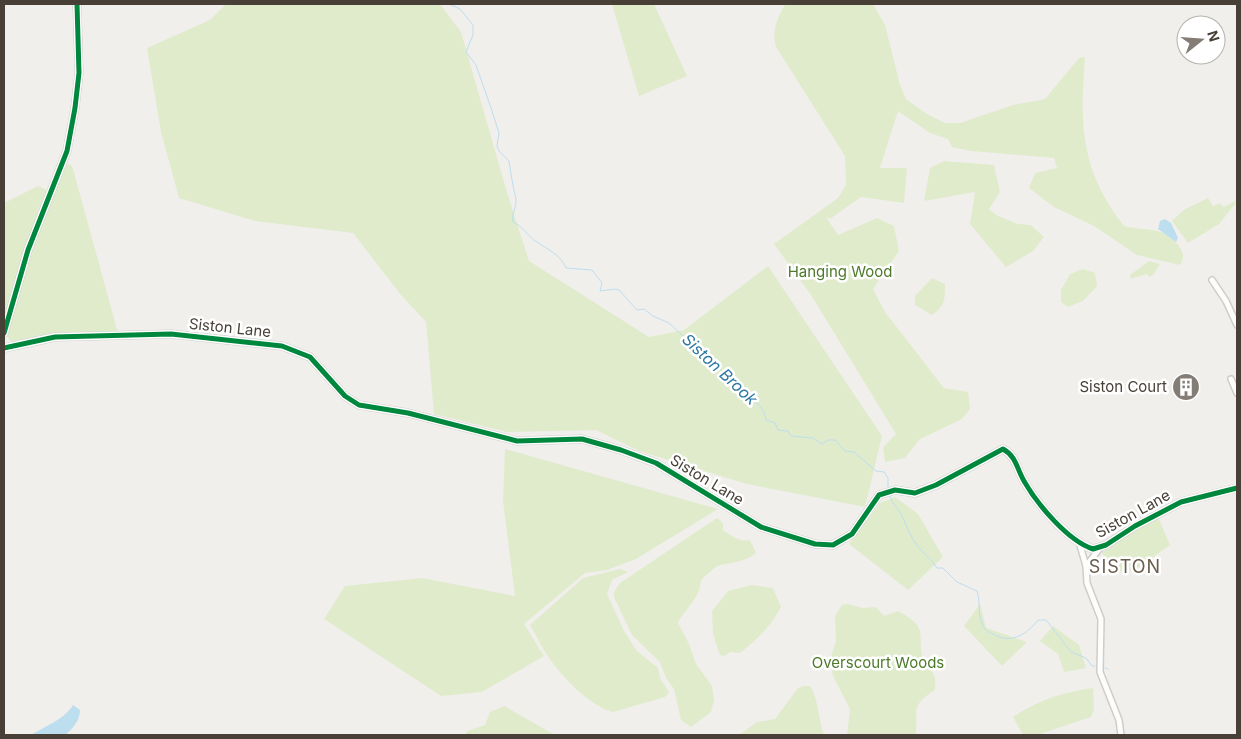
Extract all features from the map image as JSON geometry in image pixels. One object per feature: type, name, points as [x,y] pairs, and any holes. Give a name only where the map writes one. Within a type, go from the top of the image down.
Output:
[{"type":"street","points":[[4,333],[30,242],[67,151],[75,108],[78,72],[77,4]]},
{"type":"street","points":[[1212,280],[1226,301],[1237,325]]},
{"type":"street","name":"Siston Lane","points":[[4,348],[55,337],[174,334],[282,346],[310,357],[345,396],[359,404],[408,413],[517,441],[582,439],[621,450],[656,464],[761,528],[815,544],[833,545],[845,539],[866,516],[875,499],[888,491],[915,493],[936,485],[1003,449],[1009,452],[1015,461],[1023,480],[1035,499],[1079,542],[1093,549],[1100,548],[1135,526],[1181,502],[1237,488]]},
{"type":"street","points":[[1231,379],[1237,393]]},
{"type":"street","points":[[1079,542],[1086,566],[1087,583],[1101,619],[1100,672],[1119,720],[1121,735]]},
{"type":"street","points":[[1086,566],[1100,548]]},
{"type":"green space","points":[[226,4],[440,4],[461,32],[506,189],[529,261],[649,337],[684,330],[768,266],[882,436],[865,507],[747,484],[639,451],[596,430],[507,432],[434,414],[426,322],[401,295],[353,233],[255,221],[179,198],[161,132],[147,48],[210,20]]},
{"type":"green space","points":[[612,4],[654,4],[687,76],[639,96]]},
{"type":"green space","name":"Hanging Wood","points":[[785,4],[873,4],[885,25],[900,85],[906,99],[927,114],[945,123],[960,123],[1013,105],[1045,99],[1079,58],[1085,57],[1083,104],[1086,146],[1099,186],[1109,205],[1124,226],[1161,232],[1175,241],[1183,255],[1180,265],[1137,255],[1094,226],[1054,207],[1029,188],[1035,173],[1057,168],[1054,158],[971,151],[952,147],[948,139],[930,133],[898,111],[880,168],[907,168],[904,203],[861,197],[830,219],[826,217],[838,235],[877,218],[894,226],[899,251],[873,289],[885,312],[944,388],[968,392],[970,409],[962,419],[920,439],[905,458],[885,462],[883,447],[896,434],[811,295],[774,244],[838,198],[846,185],[845,156],[776,47],[775,30]]},
{"type":"green space","points":[[944,161],[994,165],[1000,192],[989,209],[996,215],[1018,224],[1031,225],[1044,237],[1033,251],[1006,267],[970,224],[975,192],[924,201],[930,168]]},
{"type":"green space","points":[[67,164],[71,165],[73,169],[118,333],[60,333],[11,342],[6,335],[33,243]]},
{"type":"green space","points":[[38,186],[47,190],[39,208],[4,317],[4,203]]},
{"type":"green space","points":[[1208,198],[1213,206],[1220,203],[1224,207],[1235,201],[1235,204],[1219,224],[1188,243],[1172,221],[1185,209]]},
{"type":"green space","points":[[1149,261],[1160,264],[1154,274],[1149,277],[1147,274],[1131,279],[1130,275]]},
{"type":"green space","points":[[1083,269],[1095,273],[1097,286],[1083,301],[1068,307],[1061,302],[1061,290],[1070,274]]},
{"type":"green space","points":[[932,278],[945,284],[945,294],[940,308],[932,315],[915,305],[915,296]]},
{"type":"green space","points":[[505,449],[718,509],[636,559],[607,570],[585,573],[524,624],[544,656],[482,692],[441,696],[324,619],[345,586],[422,578],[515,596],[503,501]]},
{"type":"green space","points":[[895,497],[918,514],[943,557],[908,590],[849,544],[880,503]]},
{"type":"green space","points":[[1158,517],[1170,545],[1132,572],[1127,568],[1115,575],[1109,569],[1102,552],[1128,533]]},
{"type":"green space","points":[[717,518],[723,523],[723,530],[729,534],[739,539],[750,540],[756,553],[743,560],[718,566],[710,571],[701,580],[695,598],[678,623],[689,644],[696,664],[712,686],[714,700],[711,712],[691,727],[681,720],[674,689],[666,678],[660,662],[632,635],[614,597],[614,592],[620,583]]},
{"type":"green space","points":[[620,569],[628,572],[612,580],[607,594],[624,631],[637,651],[658,668],[660,678],[669,692],[665,697],[613,712],[604,709],[587,698],[569,682],[547,655],[530,625],[583,578]]},
{"type":"green space","points":[[751,585],[773,588],[781,607],[764,632],[753,643],[740,653],[730,652],[725,656],[720,655],[713,634],[712,611],[728,591]]},
{"type":"green space","name":"Overscourt Woods","points":[[847,604],[863,608],[876,607],[884,616],[898,611],[909,617],[919,628],[924,662],[934,675],[935,690],[927,695],[919,704],[916,714],[916,735],[847,735],[850,709],[833,676],[830,660],[836,641],[835,616],[842,605]]},
{"type":"green space","points":[[980,604],[986,628],[1027,642],[1002,666],[964,626]]},
{"type":"green space","points":[[1053,626],[1079,645],[1086,668],[1064,672],[1058,654],[1040,641]]},
{"type":"green space","points":[[810,686],[813,691],[824,735],[739,735],[757,722],[775,719],[798,688]]},
{"type":"green space","points":[[1093,688],[1094,709],[1091,717],[1037,735],[1023,735],[1013,717],[1032,706],[1052,698]]},
{"type":"green space","points":[[504,706],[555,735],[466,735],[467,731],[485,725],[490,712]]},
{"type":"water","points":[[1165,219],[1171,223],[1178,238],[1176,242],[1158,229],[1160,221]]},
{"type":"water","points":[[73,705],[80,710],[79,717],[65,735],[31,735],[65,715]]},
{"type":"waterway","name":"Siston Brook","points":[[449,4],[460,9],[473,25],[473,35],[466,52],[476,65],[491,108],[499,133],[497,146],[499,151],[509,161],[516,199],[513,222],[557,256],[566,268],[592,270],[602,283],[600,291],[619,290],[637,310],[644,309],[653,316],[669,323],[697,349],[708,356],[749,400],[759,405],[763,410],[766,420],[775,423],[778,430],[788,431],[791,436],[813,438],[822,444],[828,440],[835,440],[845,451],[854,452],[876,471],[884,472],[888,478],[888,489]]},
{"type":"waterway","name":"Siston Brook","points":[[890,495],[914,541],[937,568],[943,568],[957,582],[977,591],[980,617],[987,631],[1001,638],[1013,638],[1029,630],[1038,620],[1046,620],[1071,652],[1086,658],[1092,666],[1095,666]]},
{"type":"cycle path","points":[[4,333],[28,250],[67,151],[79,73],[77,4]]},
{"type":"cycle path","points":[[4,348],[55,337],[171,334],[282,346],[310,357],[345,396],[359,405],[408,413],[517,441],[582,439],[621,450],[656,463],[761,527],[815,544],[833,545],[852,534],[879,495],[895,490],[915,493],[936,485],[1003,449],[1014,459],[1030,490],[1045,511],[1074,538],[1083,545],[1093,549],[1106,545],[1135,526],[1181,502],[1237,488]]},
{"type":"place","name":"Siston Court","points":[[1186,387]]},
{"type":"district","name":"SISTON","points":[[1125,567]]}]
